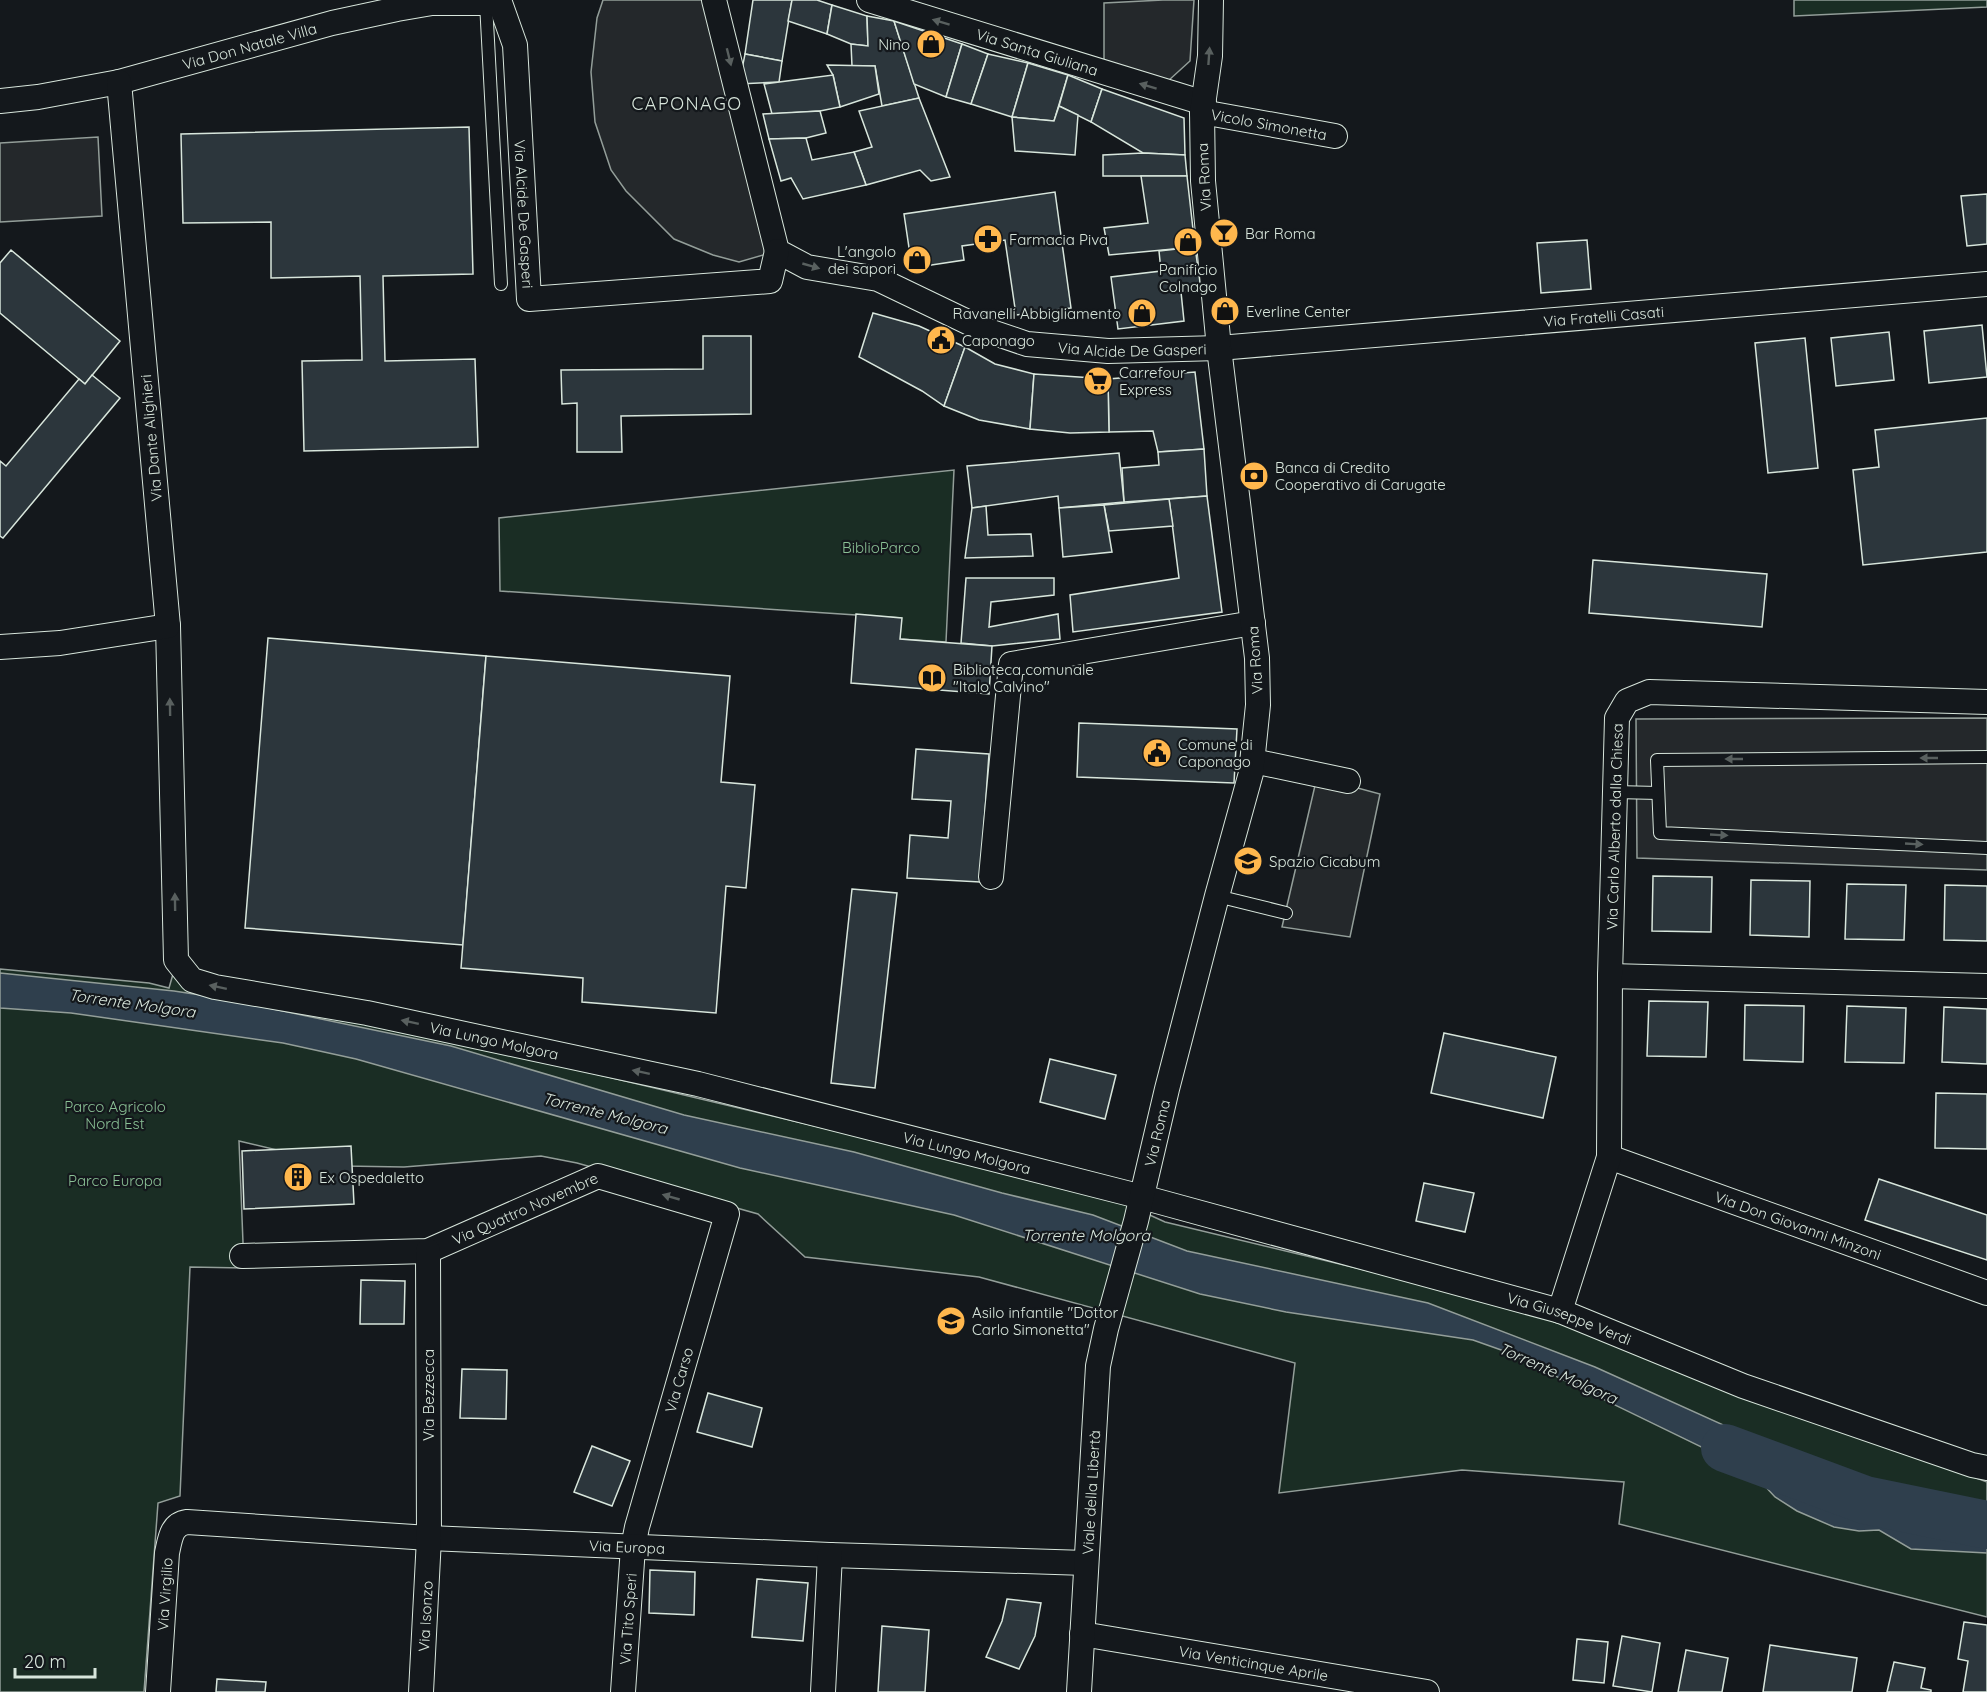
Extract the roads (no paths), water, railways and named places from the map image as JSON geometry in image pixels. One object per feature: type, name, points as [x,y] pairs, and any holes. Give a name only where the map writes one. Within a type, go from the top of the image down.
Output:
[{"type":"street","name":"Via Alcide De Gasperi","points":[[493,2],[515,45],[529,299],[770,281],[777,250],[714,0]]},
{"type":"street","name":"Via Santa Giuliana","points":[[869,0],[1203,107]]},
{"type":"street","name":"Via Roma","points":[[1136,1221],[1167,1089],[1253,762],[1258,705],[1257,658],[1219,348],[1203,181],[1203,107],[1210,56],[1211,0]]},
{"type":"street","name":"Via Don Natale Villa","points":[[0,101],[38,97],[119,82],[353,18],[432,3],[493,2]]},
{"type":"street","name":"Via Dante Alighieri","points":[[119,82],[168,626]]},
{"type":"street","name":"Vicolo Simonetta","points":[[1203,107],[1335,136]]},
{"type":"street","name":"Via Alcide De Gasperi","points":[[777,250],[807,267],[878,279],[980,328],[1027,345],[1108,351],[1219,348]]},
{"type":"street","name":"Via Fratelli Casati","points":[[1219,348],[1987,284]]},
{"type":"street","points":[[991,877],[1011,664],[1253,623]]},
{"type":"street","points":[[0,647],[60,643],[168,626]]},
{"type":"street","name":"Via Lungo Molgora","points":[[168,626],[176,960],[192,980],[215,987],[367,1013],[698,1084],[1142,1197]]},
{"type":"street","name":"Via Carlo Alberto dalla Chiesa","points":[[1560,1311],[1608,1157],[1617,717],[1627,701],[1648,692],[1987,702]]},
{"type":"street","points":[[1253,762],[1348,782]]},
{"type":"street","points":[[1610,976],[1987,986]]},
{"type":"street","name":"Via Don Giovanni Minzoni","points":[[1608,1157],[1987,1293]]},
{"type":"street","name":"Via Quattro Novembre","points":[[428,1251],[598,1176],[727,1214]]},
{"type":"street","name":"Via Giuseppe Verdi","points":[[1142,1197],[1560,1311],[1743,1386],[1972,1465],[1987,1468]]},
{"type":"street","name":"Via Carso","points":[[633,1547],[727,1214]]},
{"type":"street","name":"Viale della Libertà","points":[[1079,1692],[1098,1366],[1136,1221]]},
{"type":"street","points":[[242,1256],[428,1251]]},
{"type":"street","name":"Via Bezzecca","points":[[428,1251],[429,1538]]},
{"type":"street","name":"Via Europa","points":[[172,1533],[180,1523],[197,1522],[429,1538],[1086,1563]]},
{"type":"street","name":"Via Virgilio","points":[[158,1692],[167,1553],[172,1533]]},
{"type":"street","name":"Via Isonzo","points":[[421,1692],[429,1538]]},
{"type":"street","name":"Via Tito Speri","points":[[623,1692],[633,1547]]},
{"type":"street","points":[[823,1692],[830,1555]]},
{"type":"street","name":"Via Venticinque Aprile","points":[[1082,1634],[1427,1692]]},
{"type":"lane","points":[[493,2],[501,284]]},
{"type":"lane","points":[[1987,757],[1657,760],[1660,833],[1987,848]]},
{"type":"lane","points":[[1615,792],[1658,793]]},
{"type":"lane","points":[[1217,896],[1286,913]]},
{"type":"water","name":"Torrente Molgora","points":[[0,973],[220,998],[451,1046],[684,1115],[854,1152],[1002,1193],[1093,1215],[1187,1251],[1428,1303],[1595,1367],[1750,1437],[1783,1471],[1803,1479],[1838,1487],[1900,1520],[1911,1521],[1924,1518],[1987,1520],[1987,1553],[1911,1549],[1879,1530],[1859,1531],[1834,1527],[1797,1511],[1775,1497],[1751,1471],[1504,1351],[1473,1340],[1286,1312],[1200,1294],[954,1215],[740,1168],[356,1059],[283,1043],[71,1013],[0,1008]]},
{"type":"waterway","name":"Torrente Molgora","points":[[1725,1448],[1865,1500],[1987,1525]]},
{"type":"place","name":"Nino","points":[[931,44]]},
{"type":"place","name":"Bar Roma","points":[[1224,233]]},
{"type":"place","name":"Farmacia Piva","points":[[988,239]]},
{"type":"place","name":"Panificio Colnago","points":[[1188,242]]},
{"type":"place","name":"L'angolo dei sapori","points":[[917,260]]},
{"type":"place","name":"Everline Center","points":[[1225,311]]},
{"type":"place","name":"Ravanelli Abbigliamento","points":[[1142,313]]},
{"type":"place","name":"Caponago","points":[[941,340]]},
{"type":"place","name":"Carrefour Express","points":[[1098,381]]},
{"type":"place","name":"Banca di Credito Cooperativo di Carugate","points":[[1254,476]]},
{"type":"place","name":"Biblioteca comunale \"Italo Calvino\"","points":[[932,678]]},
{"type":"place","name":"Comune di Caponago","points":[[1157,753]]},
{"type":"place","name":"Spazio Cicabum","points":[[1248,861]]},
{"type":"place","name":"Ex Ospedaletto","points":[[298,1177]]},
{"type":"place","name":"Asilo infantile \"Dottor Carlo Simonetta\"","points":[[951,1321]]},
{"type":"district","name":"CAPONAGO","points":[[687,103]]},
{"type":"park label","name":"BiblioParco","points":[[881,547]]},
{"type":"park label","name":"Parco Agricolo Nord Est","points":[[115,1114]]},
{"type":"park label","name":"Parco Europa","points":[[115,1180]]}]
